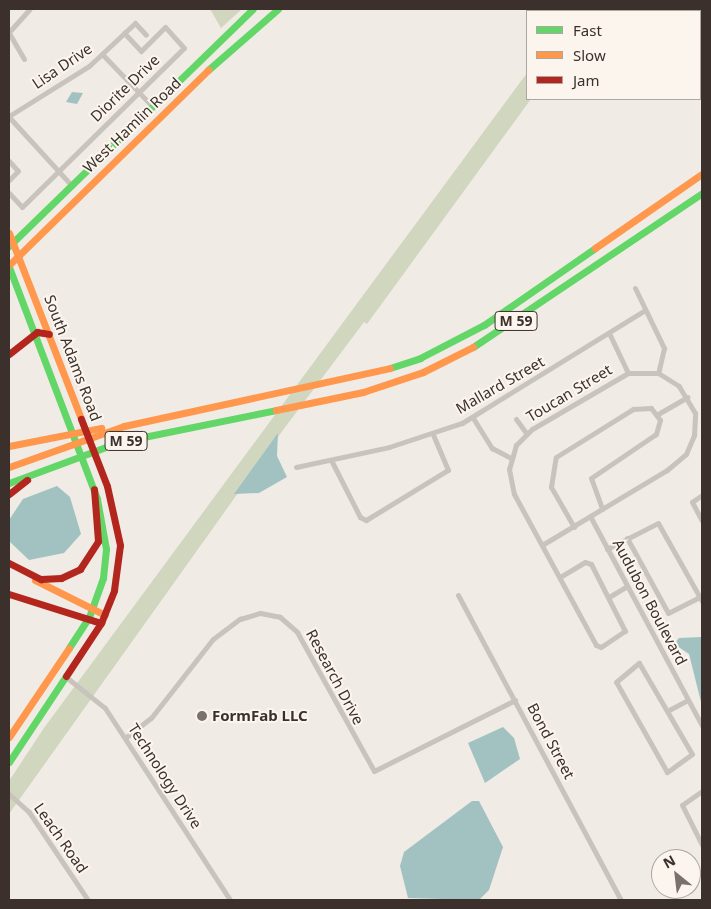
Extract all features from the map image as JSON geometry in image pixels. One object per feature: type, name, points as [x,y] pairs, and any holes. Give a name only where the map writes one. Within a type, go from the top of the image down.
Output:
[{"type":"main road","name":"West Hamlin Road","points":[[11,244],[253,9]]},
{"type":"main road","name":"West Hamlin Road","points":[[9,266],[189,89],[278,9]]},
{"type":"main road","points":[[242,18],[241,28],[248,35]]},
{"type":"main road","points":[[182,76],[189,89]]},
{"type":"main road","points":[[95,162],[94,171],[101,175]]},
{"type":"main road","points":[[660,203],[702,170]]},
{"type":"main road","name":"M 59","points":[[9,467],[78,439],[141,422],[285,393],[394,368],[454,342],[702,174]]},
{"type":"main road","points":[[71,185],[75,201]]},
{"type":"main road","name":"M 59","points":[[9,483],[57,462],[145,436],[309,403],[394,383],[463,354],[702,193]]},
{"type":"main road","name":"South Adams Road","points":[[9,233],[11,244],[19,255],[100,467],[115,510],[120,545],[117,580],[105,615],[9,762]]},
{"type":"main road","name":"South Adams Road","points":[[9,266],[94,489],[106,549],[103,578],[90,614],[9,737]]},
{"type":"main road","points":[[9,354],[34,334],[49,334]]},
{"type":"main road","points":[[9,446],[141,422]]},
{"type":"main road","points":[[9,494],[57,462]]},
{"type":"main road","points":[[29,576],[61,578],[90,557],[99,529],[94,489]]},
{"type":"main road","points":[[9,563],[101,622]]},
{"type":"main road","points":[[9,594],[90,614],[105,615]]},
{"type":"main road","points":[[32,703],[38,704],[42,713]]},
{"type":"street","points":[[24,59],[9,32],[30,9]]},
{"type":"street","points":[[124,33],[134,23],[146,35]]},
{"type":"street","name":"Diorite Drive","points":[[9,193],[22,207],[184,48],[165,27],[141,51],[124,33]]},
{"type":"street","name":"Lisa Drive","points":[[9,117],[102,54],[124,33]]},
{"type":"street","points":[[102,54],[152,106]]},
{"type":"street","points":[[9,117],[71,185]]},
{"type":"street","points":[[9,161],[18,171],[9,180]]},
{"type":"street","points":[[542,545],[602,509],[686,454],[696,424],[688,397],[658,373],[664,348],[635,288]]},
{"type":"street","name":"Mallard Street","points":[[296,467],[433,434],[473,418],[645,310]]},
{"type":"street","points":[[609,333],[628,373]]},
{"type":"street","name":"Toucan Street","points":[[511,458],[526,433],[628,373],[658,373]]},
{"type":"street","points":[[658,414],[688,397]]},
{"type":"street","points":[[574,526],[551,487],[556,457],[633,409],[647,406],[658,414],[659,427],[654,436],[591,478],[602,509]]},
{"type":"street","points":[[473,418],[492,448],[511,458],[511,484],[542,545],[598,647],[625,632],[609,597],[588,562],[560,577]]},
{"type":"street","points":[[516,419],[526,433]]},
{"type":"street","points":[[331,460],[360,517],[366,520],[448,470],[433,434]]},
{"type":"street","points":[[702,495],[692,502],[702,521]]},
{"type":"street","name":"Audubon Boulevard","points":[[590,516],[702,726]]},
{"type":"street","points":[[607,549],[627,538],[658,523],[701,599],[668,613],[627,538]]},
{"type":"street","points":[[609,597],[627,586]]},
{"type":"street","name":"Bond Street","points":[[458,595],[621,900]]},
{"type":"street","name":"Research Drive","points":[[125,738],[151,718],[213,640],[255,613],[274,614],[294,628],[374,771],[515,700]]},
{"type":"street","points":[[642,663],[669,710],[692,754],[665,772],[615,680],[642,663]]},
{"type":"street","name":"Technology Drive","points":[[66,677],[100,703],[125,738],[230,900]]},
{"type":"street","points":[[669,710],[688,700]]},
{"type":"street","points":[[702,791],[682,804],[702,845]]},
{"type":"street","name":"Leach Road","points":[[9,794],[29,812],[88,900]]},
{"type":"street","points":[[696,834],[702,831]]},
{"type":"green space","points":[[210,9],[242,9],[221,28]]},
{"type":"green space","points":[[526,74],[526,100],[530,100],[367,324],[364,322],[283,430],[9,814],[9,781],[44,728]]},
{"type":"water","points":[[72,92],[83,93],[77,104],[66,102]]},
{"type":"water","points":[[278,433],[277,456],[287,477],[259,493],[234,494]]},
{"type":"water","points":[[57,486],[70,497],[81,534],[64,553],[29,560],[9,541],[9,520],[23,499]]},
{"type":"water","points":[[702,637],[702,706],[689,654],[674,644],[679,638]]},
{"type":"water","points":[[503,727],[514,738],[520,759],[485,783],[468,743]]},
{"type":"water","points":[[472,801],[479,801],[503,847],[489,890],[479,900],[408,898],[400,866],[404,852]]},
{"type":"traffic: fast","points":[[9,246],[253,9]]},
{"type":"traffic: fast","points":[[208,70],[278,9]]},
{"type":"traffic: fast","points":[[473,347],[702,193]]},
{"type":"traffic: fast","points":[[390,368],[420,358],[484,325],[595,248]]},
{"type":"traffic: fast","points":[[9,267],[97,499],[106,549],[103,578],[89,617],[69,648]]},
{"type":"traffic: fast","points":[[9,483],[119,442],[276,410]]},
{"type":"traffic: fast","points":[[9,762],[66,676]]},
{"type":"traffic: slow","points":[[9,265],[208,70]]},
{"type":"traffic: slow","points":[[595,248],[702,174]]},
{"type":"traffic: slow","points":[[9,233],[81,419]]},
{"type":"traffic: slow","points":[[276,410],[363,392],[423,372],[473,347]]},
{"type":"traffic: slow","points":[[9,467],[124,426],[390,368]]},
{"type":"traffic: slow","points":[[9,446],[101,428]]},
{"type":"traffic: slow","points":[[35,580],[105,615]]},
{"type":"traffic: slow","points":[[9,737],[69,648]]},
{"type":"traffic: jam","points":[[9,354],[37,332],[49,334]]},
{"type":"traffic: jam","points":[[66,676],[101,623],[114,590],[120,545],[107,486],[81,419]]},
{"type":"traffic: jam","points":[[9,494],[27,480]]},
{"type":"traffic: jam","points":[[9,563],[41,579],[61,578],[80,569],[98,541],[94,489]]},
{"type":"traffic: jam","points":[[9,594],[101,623]]},
{"type":"place","name":"FormFab LLC","points":[[202,716]]}]
